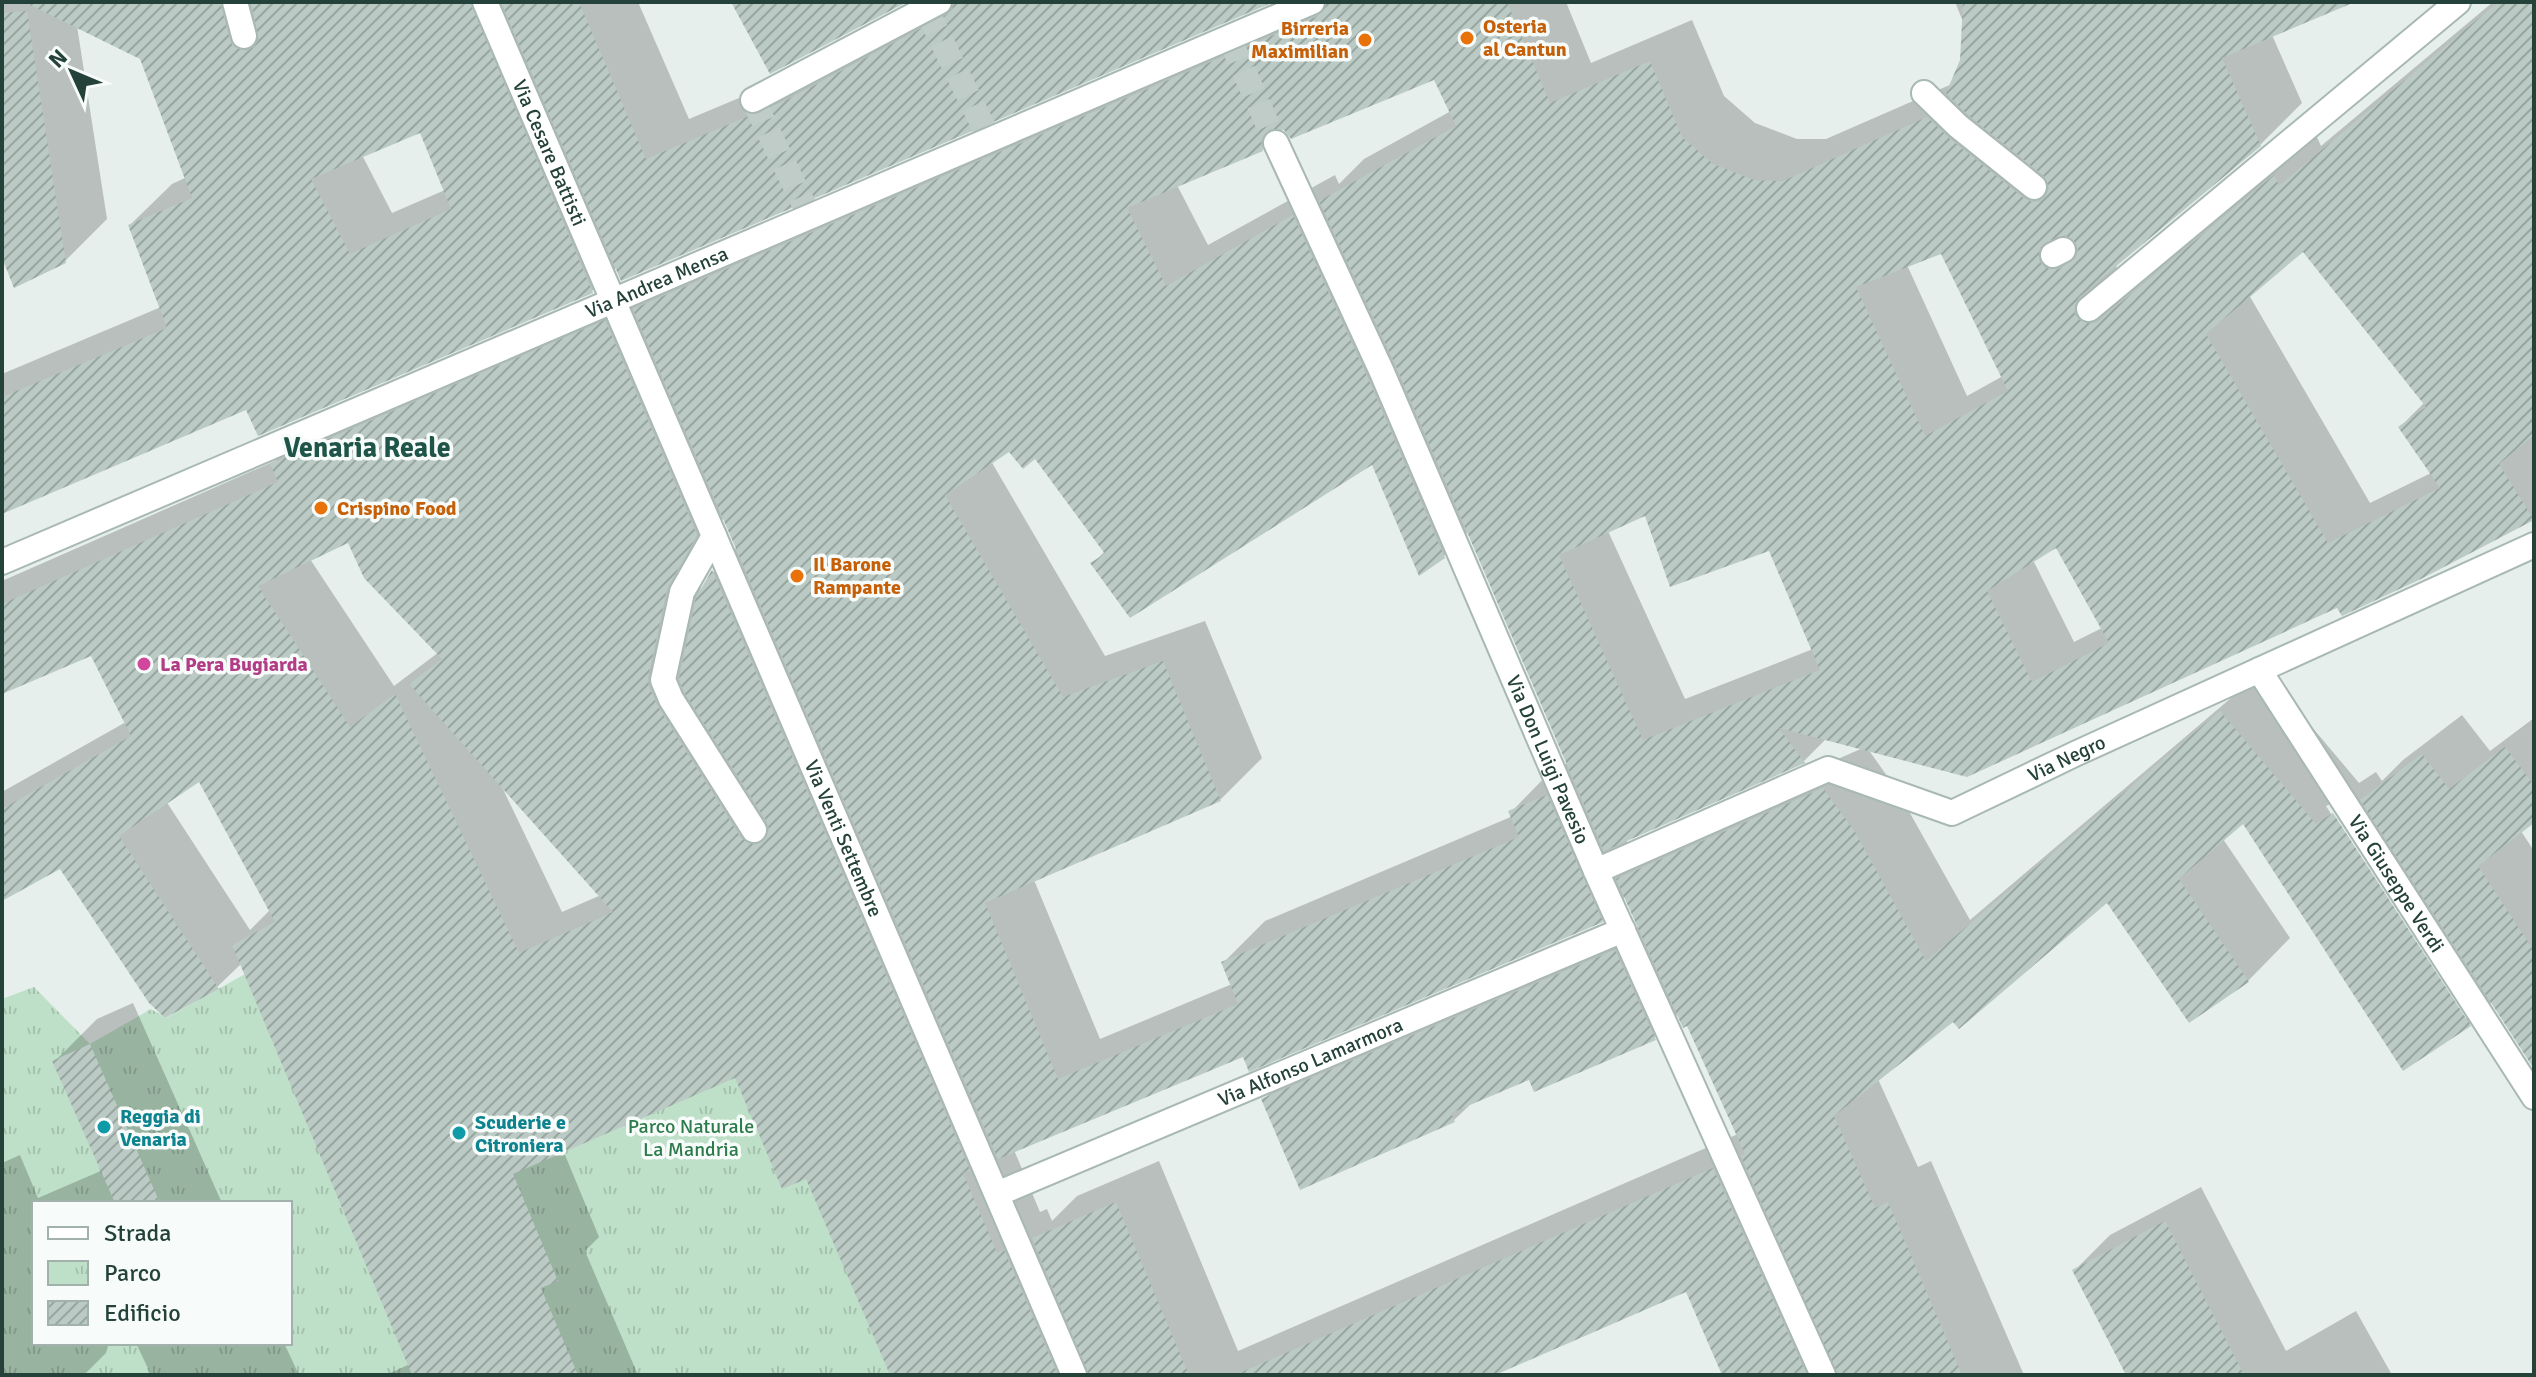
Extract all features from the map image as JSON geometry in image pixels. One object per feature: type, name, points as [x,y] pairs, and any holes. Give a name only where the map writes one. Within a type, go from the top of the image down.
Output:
[{"type":"street","points":[[235,2],[244,36]]},
{"type":"street","name":"Via Cesare Battisti","points":[[485,2],[614,302]]},
{"type":"street","points":[[753,100],[939,2]]},
{"type":"street","name":"Via Andrea Mensa","points":[[2,562],[1312,2]]},
{"type":"street","points":[[2089,309],[2458,2]]},
{"type":"street","points":[[1924,93],[1958,126],[2034,187]]},
{"type":"street","name":"Via Don Luigi Pavesio","points":[[1276,143],[1381,370],[1596,871],[1823,1375]]},
{"type":"street","name":"Via Venti Settembre","points":[[614,302],[1074,1375]]},
{"type":"street","points":[[714,536],[682,592],[663,680],[671,699],[754,830]]},
{"type":"street","name":"Via Negro","points":[[1596,871],[1828,769],[1952,813],[2534,545]]},
{"type":"street","name":"Via Giuseppe Verdi","points":[[2259,670],[2534,1097]]},
{"type":"street","name":"Via Alfonso Lamarmora","points":[[997,1194],[1623,930]]},
{"type":"green space","name":"Parco Naturale La Mandria","points":[[815,823],[1048,1375],[2,1375],[2,999],[34,987],[90,1044],[151,1009],[166,1018],[294,947],[432,992]]},
{"type":"building","points":[[24,2],[220,2],[230,41],[234,47],[247,51],[259,39],[251,2],[470,2],[593,293],[258,436],[246,410],[2,514],[2,397],[167,328],[128,225],[192,198],[140,59]],"holes":[[[420,133],[451,209],[350,254],[311,179]]]},
{"type":"building","points":[[501,2],[579,2],[646,159],[785,101],[946,15],[954,2],[1274,2],[621,281]]},
{"type":"building","points":[[731,2],[907,2],[770,74]]},
{"type":"building","points":[[1327,2],[1507,2],[1550,103],[1650,61],[1682,137],[1713,164],[1754,180],[1783,181],[1927,117],[1949,138],[2032,202],[2046,196],[2049,188],[2044,176],[1968,115],[1946,93],[1960,60],[1963,2],[2355,2],[2222,58],[2261,146],[2079,297],[2074,312],[2078,319],[2091,324],[2099,321],[2274,175],[2279,186],[2498,2],[2534,2],[2534,435],[2499,464],[2534,520],[2342,616],[2337,608],[1967,777],[1779,728],[1805,763],[1604,851],[1395,364],[1319,201],[1456,126],[1434,80],[1291,139],[1284,130],[1270,129],[1261,141],[1263,151],[1127,208],[1166,286],[1293,215],[1367,376],[1445,558],[1419,576],[1372,465],[1130,618],[1090,563],[1105,554],[1035,459],[1023,469],[1009,452],[945,495],[1063,697],[1163,661],[1221,801],[985,903],[1058,1079],[1238,1004],[1221,962],[1519,837],[1508,811],[1547,795],[1603,922],[1249,1072],[1243,1057],[998,1159],[633,309],[1318,16]],"holes":[[[2065,235],[2076,243],[2076,258],[2059,269],[2045,268],[2039,261],[2040,247]],[[2303,252],[2426,407],[2398,427],[2440,488],[2328,543],[2206,334]],[[1941,254],[2008,391],[1925,436],[1856,287]],[[1645,516],[1670,587],[1769,551],[1820,670],[1643,740],[1559,555]],[[2056,548],[2109,643],[2032,682],[1987,591]]]},
{"type":"building","points":[[27,11],[66,263],[14,288],[2,258],[2,13]]},
{"type":"building","points":[[605,320],[697,535],[667,589],[648,677],[657,705],[741,838],[754,845],[763,842],[769,830],[767,822],[684,692],[679,679],[696,597],[712,570],[970,1170],[963,1173],[997,1253],[1004,1250],[1058,1375],[890,1375],[806,1179],[782,1189],[735,1078],[513,1174],[558,1281],[541,1288],[578,1375],[412,1375],[232,945],[275,922],[199,782],[119,836],[219,989],[165,1018],[149,1003],[60,869],[2,901],[2,809],[131,736],[91,656],[2,694],[2,604],[278,482],[270,464]],"holes":[[[348,543],[364,578],[442,659],[409,684],[613,912],[519,953],[395,694],[350,727],[258,586]]]},
{"type":"building","points":[[2220,711],[2316,824],[2333,813],[2471,1026],[2403,1071],[2243,824],[2179,879],[2249,982],[2189,1023],[2107,903],[1959,1029],[1953,1022],[1834,1116],[1875,1208],[1888,1202],[1962,1375],[1838,1375],[1741,1156],[1745,1154],[1687,1026],[1683,1028],[1616,879],[1823,788],[1855,832],[1926,961]]},
{"type":"building","points":[[2505,747],[2534,785],[2534,823],[2478,866],[2534,951],[2534,1069],[2360,800],[2422,754],[2449,789]]},
{"type":"building","points":[[1615,950],[1656,1040],[1534,1092],[1529,1080],[1451,1113],[1455,1122],[1300,1190],[1261,1099]]},
{"type":"building","name":"Reggia di Venaria","points":[[90,1044],[159,1201],[114,1201],[52,1061]]},
{"type":"building","points":[[1713,1168],[1807,1375],[1722,1375],[1686,1292],[1495,1375],[1235,1375]]},
{"type":"building","points":[[1116,1202],[1189,1375],[1089,1375],[1032,1238]]},
{"type":"building","points":[[2165,1221],[2244,1375],[2126,1375],[2072,1270]]},
{"type":"tunnel","points":[[926,9],[990,140]]},
{"type":"tunnel","points":[[1229,38],[1276,143]]},
{"type":"tunnel","points":[[753,100],[810,217]]},
{"type":"place","name":"Osteria al Cantun","points":[[1467,38]]},
{"type":"place","name":"Birreria Maximilian","points":[[1365,40]]},
{"type":"place","name":"Crispino Food","points":[[321,508]]},
{"type":"place","name":"Il Barone Rampante","points":[[797,576]]},
{"type":"place","name":"La Pera Bugiarda","points":[[144,664]]},
{"type":"place","name":"Reggia di Venaria","points":[[104,1127]]},
{"type":"place","name":"Scuderie e Citroniera","points":[[459,1133]]},
{"type":"district","name":"Venaria Reale","points":[[367,448]]}]
